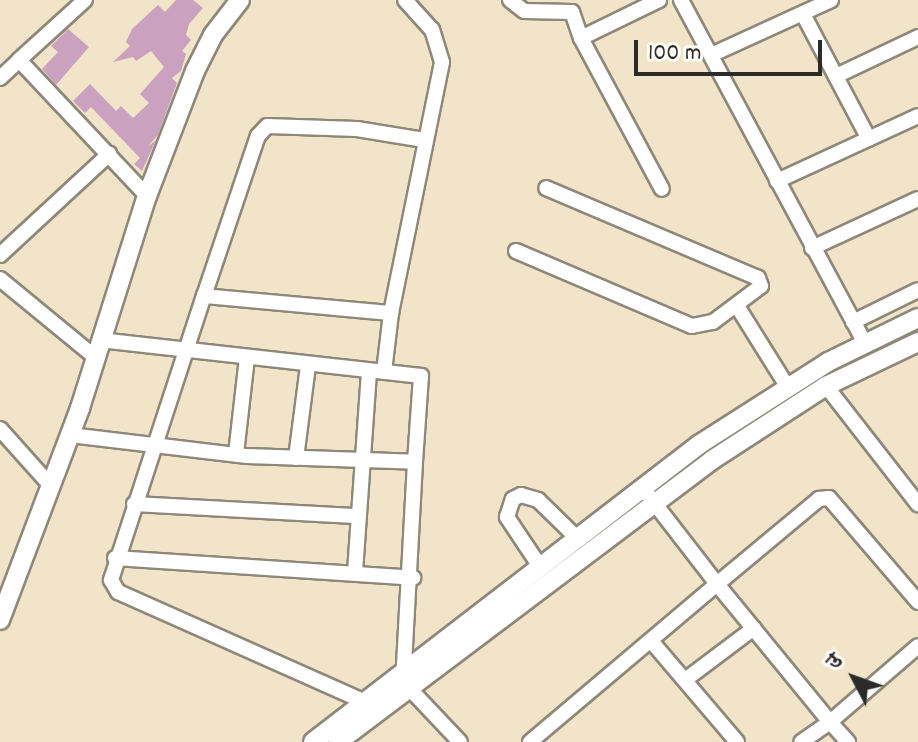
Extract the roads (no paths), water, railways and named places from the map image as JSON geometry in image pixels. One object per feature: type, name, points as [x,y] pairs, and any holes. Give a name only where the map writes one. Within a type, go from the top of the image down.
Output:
[{"type":"main road","points":[[0,620],[4,594],[70,435],[147,196],[195,71],[213,35],[240,0]]},
{"type":"main road","points":[[325,740],[409,688],[647,494],[787,386],[918,318]]},
{"type":"main road","points":[[325,740],[363,701],[576,537],[647,494],[834,396],[918,342]]},
{"type":"street","points":[[0,78],[85,0]]},
{"type":"street","points":[[355,572],[377,371],[442,62],[440,45],[405,0]]},
{"type":"street","points":[[510,0],[534,13],[571,6],[581,38],[662,189]]},
{"type":"street","points":[[581,38],[659,0]]},
{"type":"street","points":[[681,0],[865,343]]},
{"type":"street","points":[[711,55],[831,0]]},
{"type":"street","points":[[803,14],[869,139]]},
{"type":"street","points":[[836,76],[918,37]]},
{"type":"street","points":[[19,60],[147,196]]},
{"type":"street","points":[[777,181],[918,116]]},
{"type":"street","points":[[363,701],[118,592],[111,580],[115,558],[258,136],[267,126],[357,129],[424,140]]},
{"type":"street","points":[[0,255],[109,154]]},
{"type":"street","points":[[516,251],[692,326],[703,327],[758,291],[758,278],[546,188]]},
{"type":"street","points":[[812,248],[918,199]]},
{"type":"street","points":[[0,279],[98,349],[185,351],[421,376],[415,462],[413,578],[404,668]]},
{"type":"street","points":[[853,322],[918,290]]},
{"type":"street","points":[[204,296],[391,313]]},
{"type":"street","points":[[737,306],[787,386]]},
{"type":"street","points":[[236,454],[247,358]]},
{"type":"street","points":[[296,458],[308,365]]},
{"type":"street","points":[[834,396],[918,504]]},
{"type":"street","points":[[0,429],[51,486]]},
{"type":"street","points":[[70,435],[236,454],[415,462]]},
{"type":"street","points":[[647,494],[848,742]]},
{"type":"street","points":[[539,565],[507,517],[513,499],[521,495],[538,500],[576,537]]},
{"type":"street","points":[[530,742],[819,499],[829,498],[918,602]]},
{"type":"street","points":[[134,504],[359,516]]},
{"type":"street","points":[[115,558],[413,578]]},
{"type":"street","points":[[685,680],[754,628]]},
{"type":"street","points":[[652,642],[737,742]]},
{"type":"street","points":[[801,742],[830,722],[918,646]]},
{"type":"street","points":[[409,688],[460,742]]}]
